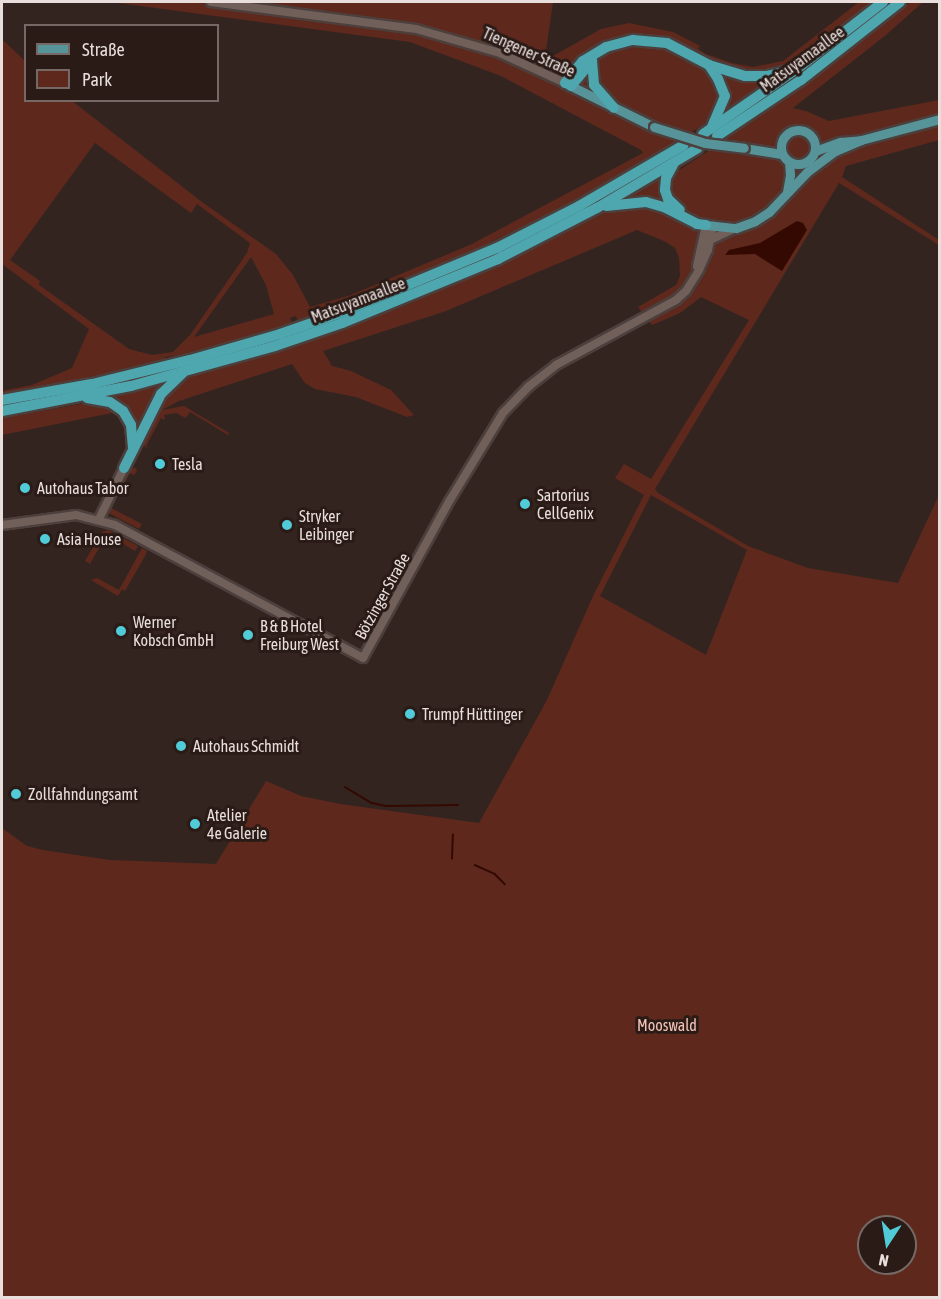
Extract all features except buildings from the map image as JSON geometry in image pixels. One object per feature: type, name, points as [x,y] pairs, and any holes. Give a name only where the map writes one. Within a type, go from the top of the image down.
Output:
[{"type":"highway","name":"Matsuyamaallee","points":[[710,133],[883,2]]},
{"type":"highway","name":"Matsuyamaallee","points":[[710,133],[809,74],[900,2]]},
{"type":"highway","points":[[568,85],[594,57],[623,41],[657,40],[686,51],[709,65],[751,77],[796,69]]},
{"type":"highway","points":[[594,57],[594,85],[614,108]]},
{"type":"highway","points":[[709,65],[725,96],[710,133]]},
{"type":"highway","name":"Matsuyamaallee","points":[[2,400],[152,370],[280,334],[334,315],[497,248],[579,206],[684,145]]},
{"type":"highway","name":"Matsuyamaallee","points":[[2,411],[81,397],[185,371],[275,346],[383,307],[498,259],[597,208],[698,148]]},
{"type":"highway","points":[[675,162],[666,178],[665,195],[672,204],[709,226]]},
{"type":"highway","points":[[597,208],[625,202],[646,202],[664,207],[697,224],[709,226]]},
{"type":"highway","points":[[124,468],[161,394],[185,371]]},
{"type":"highway","points":[[81,397],[110,402],[123,411],[131,425],[133,448]]},
{"type":"main road","name":"Tiengener Straße","points":[[568,85],[654,127],[705,143],[744,148],[756,148],[782,142],[789,133],[796,130],[804,131],[813,138],[840,142],[861,140],[939,119]]},
{"type":"main road","points":[[813,138],[815,151]]},
{"type":"main road","points":[[709,226],[736,228],[762,217],[835,151],[861,140]]},
{"type":"main road","points":[[782,142],[790,175],[786,194]]},
{"type":"main road","name":"Tiengener Straße","points":[[756,148],[801,165],[810,160],[815,151],[840,142]]},
{"type":"main road","points":[[795,185],[801,165]]},
{"type":"street","name":"Tiengener Straße","points":[[211,2],[416,29],[500,53],[568,85]]},
{"type":"street","name":"Bötzinger Straße","points":[[2,525],[65,516],[99,519],[130,533],[363,658],[450,500],[503,413],[528,387],[556,365],[676,300],[686,291],[696,274],[710,240],[709,226]]},
{"type":"street","name":"Bötzinger Straße","points":[[696,274],[709,226]]},
{"type":"street","points":[[710,240],[736,228]]},
{"type":"street","points":[[99,519],[124,468]]},
{"type":"green space","points":[[111,2],[553,2],[546,50],[553,56],[601,29],[629,23],[673,32],[700,46],[698,49],[706,54],[753,67],[783,61],[859,2],[872,2],[788,67],[759,75],[715,65],[720,101],[715,112],[703,125],[655,155],[551,213],[431,271],[298,322],[296,316],[290,318],[292,324],[192,354],[165,357],[164,362],[54,387],[40,386],[2,394],[2,391],[32,385],[72,368],[89,329],[2,264],[2,43],[4,41],[24,60],[24,102],[73,102],[202,202],[276,254],[293,275],[310,307],[351,295],[472,244],[643,153],[501,76],[410,42]],"holes":[[[95,143],[191,213],[197,204],[250,243],[247,253],[190,335],[173,352],[152,355],[129,349],[39,285],[40,281],[10,260]],[[251,257],[266,285],[274,314],[194,337]]]},
{"type":"green space","name":"Mooswald","points":[[910,2],[923,2],[886,35],[793,108],[829,121],[939,100],[939,140],[846,166],[842,177],[939,240],[939,245],[839,183],[655,489],[658,493],[748,546],[808,568],[898,583],[939,495],[939,1297],[2,1297],[2,828],[27,846],[43,850],[110,860],[216,864],[266,781],[301,796],[340,804],[479,823],[547,700],[594,594],[644,495],[615,478],[624,464],[651,479],[749,320],[701,297],[680,313],[652,325],[638,307],[676,285],[680,276],[679,258],[675,248],[637,230],[446,311],[323,351],[332,366],[351,371],[391,390],[414,415],[407,417],[356,397],[315,389],[305,383],[292,364],[179,401],[162,410],[184,406],[229,433],[228,435],[190,412],[186,418],[176,413],[164,415],[165,420],[161,418],[146,446],[149,449],[142,445],[146,436],[138,433],[123,418],[112,413],[2,435],[2,418],[92,402],[164,384],[335,332],[411,303],[507,262],[570,230],[664,176],[673,174],[710,150],[742,155],[745,142],[725,139],[803,87]],"holes":[[[651,495],[747,550],[706,655],[600,596]]]},
{"type":"green space","points":[[717,72],[750,81],[775,78],[724,113],[727,101]]},
{"type":"green space","points":[[129,468],[136,468],[137,471],[134,475],[130,473],[111,508],[142,524],[139,529],[109,513],[111,506]]},
{"type":"green space","points":[[108,530],[138,546],[135,551],[107,534],[90,564],[85,561],[102,532]]},
{"type":"green space","points":[[142,548],[147,551],[145,556],[125,591],[122,589],[118,596],[91,580],[97,578],[119,590]]},
{"type":"shaded area","points":[[797,221],[803,223],[807,230],[782,271],[755,254],[725,255],[729,250],[760,243]]},
{"type":"waterway","points":[[345,787],[372,803],[386,806],[458,805]]},
{"type":"waterway","points":[[452,859],[453,835]]},
{"type":"waterway","points":[[475,865],[495,874],[505,884]]},
{"type":"place","name":"Tesla","points":[[160,464]]},
{"type":"place","name":"Autohaus Tabor","points":[[25,488]]},
{"type":"place","name":"Sartorius CellGenix","points":[[525,504]]},
{"type":"place","name":"Stryker Leibinger","points":[[287,525]]},
{"type":"place","name":"Asia House","points":[[45,539]]},
{"type":"place","name":"Werner Kobsch GmbH","points":[[121,631]]},
{"type":"place","name":"B & B Hotel Freiburg West","points":[[248,635]]},
{"type":"place","name":"Trumpf Hüttinger","points":[[410,714]]},
{"type":"place","name":"Autohaus Schmidt","points":[[181,746]]},
{"type":"place","name":"Zollfahndungsamt","points":[[16,794]]},
{"type":"place","name":"Atelier 4e Galerie","points":[[195,824]]}]
